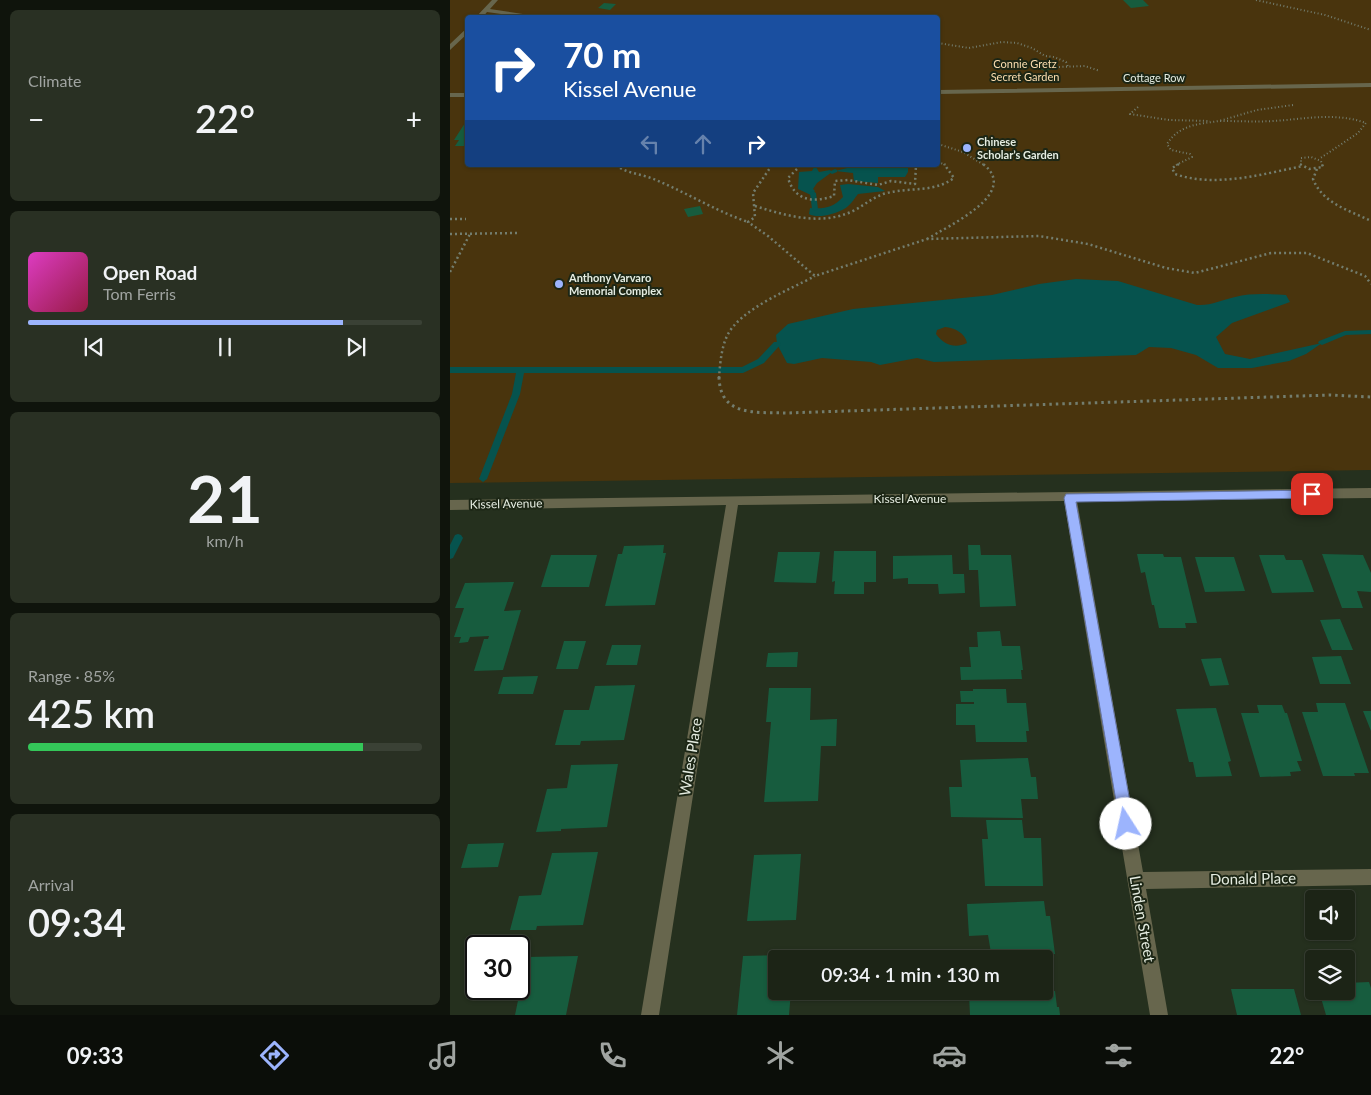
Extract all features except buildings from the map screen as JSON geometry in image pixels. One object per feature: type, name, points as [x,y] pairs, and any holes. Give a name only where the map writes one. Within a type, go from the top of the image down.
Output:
[{"type":"street","name":"Kissel Avenue","points":[[450,505],[1371,493]]},
{"type":"street","name":"Linden Street","points":[[1070,498],[1159,1015]]},
{"type":"street","name":"Wales Place","points":[[650,1015],[733,500]]},
{"type":"street","name":"Donald Place","points":[[1136,881],[1371,877]]},
{"type":"lane","points":[[481,15],[495,0]]},
{"type":"lane","points":[[485,10],[523,15]]},
{"type":"lane","points":[[450,48],[465,32]]},
{"type":"lane","name":"Cottage Row","points":[[940,92],[1371,85]]},
{"type":"lane","points":[[450,95],[465,95]]},
{"type":"path","points":[[1256,0],[1325,15],[1371,30]]},
{"type":"path","points":[[940,43],[969,48],[1002,42],[1023,45],[1045,56],[1054,57],[1066,62],[1069,71],[1056,80],[1061,89]]},
{"type":"path","points":[[1285,102],[1293,105],[1257,110],[1219,121],[1182,128],[1172,136],[1167,144],[1171,150],[1190,154],[1192,157],[1172,168],[1175,174],[1189,178],[1220,179],[1271,173],[1303,166],[1317,169]]},
{"type":"path","points":[[1142,105],[1130,114],[1169,120],[1274,121],[1314,117],[1345,119],[1366,123],[1358,133],[1319,159]]},
{"type":"path","points":[[940,145],[963,151],[980,161],[991,174],[993,188],[986,202],[927,239],[815,276],[757,307],[726,335],[716,382],[727,404],[740,410],[786,412],[1330,395],[1371,397]]},
{"type":"path","points":[[1303,166],[1299,162],[1301,158],[1311,157],[1319,159],[1323,165],[1317,169],[1313,179],[1318,191],[1332,201],[1371,221]]},
{"type":"path","points":[[755,206],[781,214],[810,218],[836,216],[856,210],[871,198],[891,192],[929,191],[944,186],[954,178],[950,169],[940,162]]},
{"type":"path","points":[[619,167],[677,188],[715,209],[748,222],[768,236],[815,276]]},
{"type":"path","points":[[748,222],[755,217],[754,192],[771,167]]},
{"type":"path","points":[[797,169],[788,178],[792,189],[804,200],[812,202],[834,196],[835,181],[878,185],[882,182],[902,181],[915,184],[916,167]]},
{"type":"path","points":[[450,219],[466,218]]},
{"type":"path","points":[[450,234],[517,234]]},
{"type":"path","points":[[450,272],[470,234]]},
{"type":"path","points":[[927,239],[1039,236],[1088,244],[1166,268],[1195,273],[1271,253],[1307,253],[1366,276],[1371,284]]},
{"type":"path","points":[[1366,276],[1371,273]]},
{"type":"green space","name":"Connie Gretz Secret Garden","points":[[450,0],[1371,0],[1371,470],[450,483]]},
{"type":"water","points":[[816,167],[819,172],[830,170],[832,172],[817,183],[813,189],[815,191],[811,195],[798,189],[799,172],[812,171]]},
{"type":"water","points":[[851,167],[908,167],[905,177],[878,177],[878,183],[854,181],[853,173],[835,171]]},
{"type":"water","points":[[840,185],[878,187],[885,191],[858,194],[846,208],[832,214],[817,216],[809,214],[810,208],[828,207],[836,204],[843,197]]},
{"type":"water","points":[[1076,279],[1118,281],[1197,305],[1211,304],[1247,295],[1286,295],[1290,302],[1232,323],[1216,337],[1225,354],[1250,359],[1322,343],[1306,354],[1289,361],[1252,368],[1218,368],[1196,355],[1171,348],[1149,347],[1136,355],[934,362],[917,358],[880,365],[871,362],[822,358],[794,364],[787,363],[777,344],[776,335],[788,324],[853,309],[992,295],[1039,284]],"holes":[[[945,327],[962,334],[967,343],[958,346],[950,345],[936,334],[937,330]]]},
{"type":"waterway","points":[[813,193],[815,209]]},
{"type":"waterway","points":[[1322,343],[1345,333],[1371,332]]},
{"type":"waterway","points":[[521,370],[743,370],[761,361],[777,344]]},
{"type":"waterway","points":[[450,370],[521,370]]},
{"type":"waterway","points":[[483,479],[516,394],[521,370]]},
{"type":"waterway","points":[[450,555],[458,538]]},
{"type":"place","name":"Chinese Scholar’s Garden","points":[[967,148]]},
{"type":"place","name":"Anthony Varvaro Memorial Complex","points":[[559,284]]},
{"type":"route","points":[[1126,824],[1070,498],[1312,494]]}]
